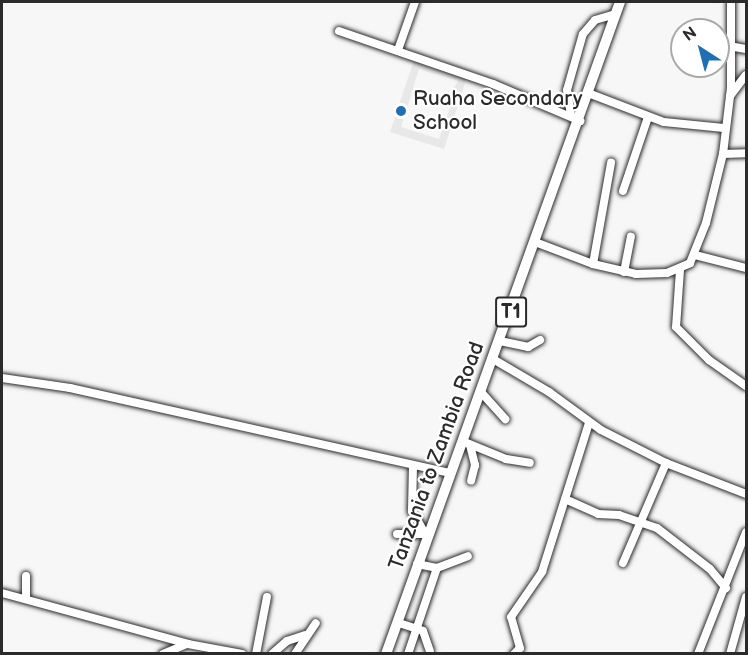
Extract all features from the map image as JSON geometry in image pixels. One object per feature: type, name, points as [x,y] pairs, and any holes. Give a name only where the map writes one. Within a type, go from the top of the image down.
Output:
[{"type":"highway","name":"Tanzania to Zambia Road","points":[[387,654],[399,623],[425,535],[466,443],[480,391],[535,242],[575,118],[588,93],[620,2]]},
{"type":"street","points":[[398,50],[415,2]]},
{"type":"street","points":[[730,24],[731,2]]},
{"type":"street","points":[[575,118],[567,90],[583,34],[595,20],[615,14]]},
{"type":"street","points":[[339,31],[398,50],[575,118]]},
{"type":"street","points":[[730,46],[747,50]]},
{"type":"street","points":[[730,96],[747,75]]},
{"type":"street","points":[[535,242],[593,264],[624,272],[657,275],[680,270],[695,255],[723,154],[724,128],[730,96],[730,78]]},
{"type":"street","points":[[588,93],[648,117],[683,125],[724,128]]},
{"type":"street","points":[[623,191],[648,117]]},
{"type":"street","points":[[723,154],[747,153]]},
{"type":"street","points":[[593,264],[611,163]]},
{"type":"street","points":[[624,272],[631,237]]},
{"type":"street","points":[[695,255],[747,268]]},
{"type":"street","points":[[680,270],[676,327],[704,356],[747,386]]},
{"type":"street","points":[[500,341],[528,347],[540,340]]},
{"type":"street","points":[[493,359],[549,392],[590,423],[666,463],[747,494]]},
{"type":"street","points":[[2,378],[147,404],[451,473]]},
{"type":"street","points":[[480,391],[505,419]]},
{"type":"street","points":[[514,654],[520,648],[511,617],[539,578],[590,423]]},
{"type":"street","points":[[466,443],[516,463],[530,463]]},
{"type":"street","points":[[466,443],[475,465],[471,481]]},
{"type":"street","points":[[623,563],[666,463]]},
{"type":"street","points":[[413,466],[412,511],[425,535]]},
{"type":"street","points":[[565,499],[600,515],[640,521],[672,538],[710,569],[726,588]]},
{"type":"street","points":[[698,654],[747,532]]},
{"type":"street","points":[[397,534],[425,535]]},
{"type":"street","points":[[417,564],[436,568],[468,556]]},
{"type":"street","points":[[408,654],[436,568]]},
{"type":"street","points":[[26,576],[26,599]]},
{"type":"street","points":[[2,593],[188,644],[242,654]]},
{"type":"street","points":[[256,654],[267,597]]},
{"type":"street","points":[[730,654],[747,597]]},
{"type":"street","points":[[741,619],[747,626]]},
{"type":"street","points":[[295,654],[305,635],[316,622]]},
{"type":"street","points":[[399,623],[416,628],[425,634],[430,651]]},
{"type":"street","points":[[272,654],[287,641],[305,635]]},
{"type":"street","points":[[163,654],[188,644]]},
{"type":"shaded area","name":"Ruaha Secondary School","points":[[414,60],[467,77],[444,149],[390,132]],"holes":[[[419,69],[458,81],[450,94],[454,96],[439,139],[401,127]]]},
{"type":"place","name":"Ruaha Secondary School","points":[[401,111]]}]
